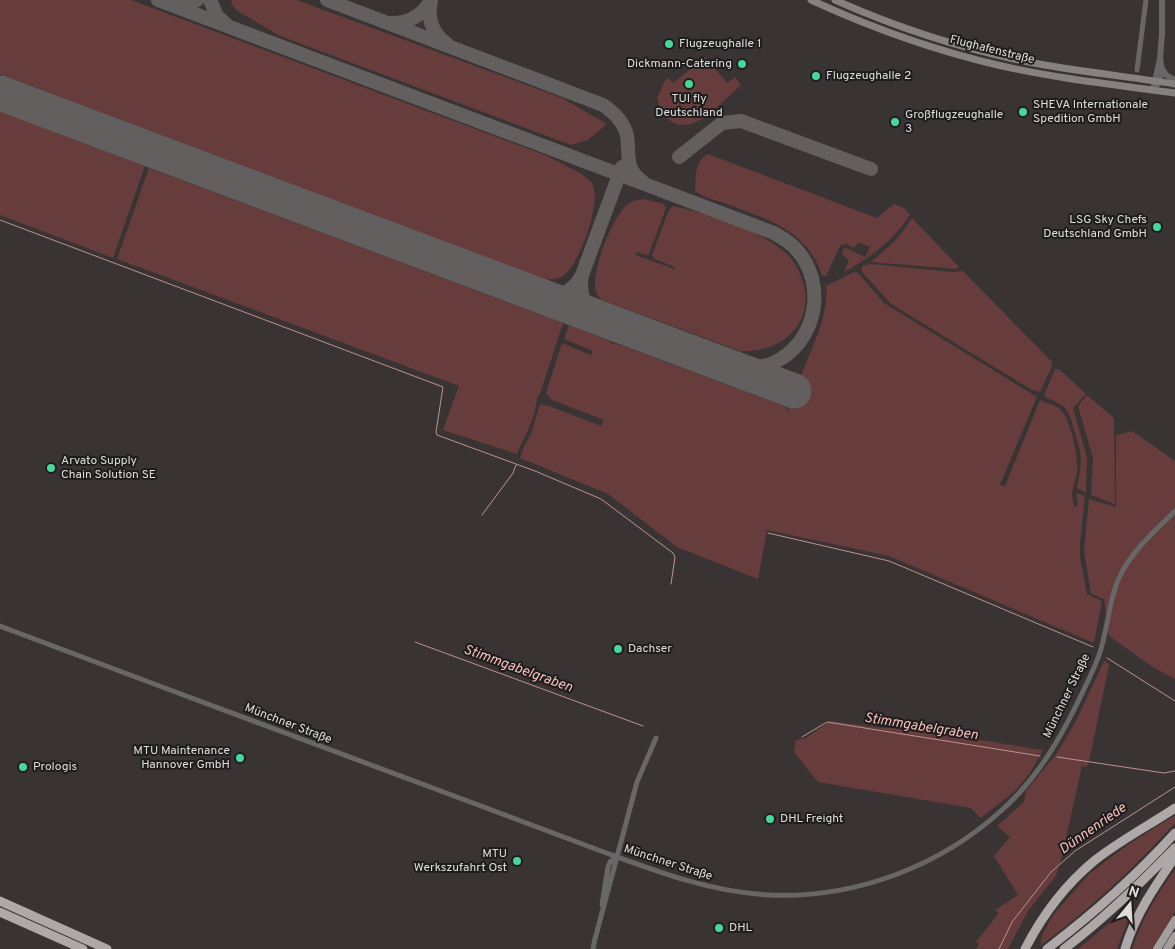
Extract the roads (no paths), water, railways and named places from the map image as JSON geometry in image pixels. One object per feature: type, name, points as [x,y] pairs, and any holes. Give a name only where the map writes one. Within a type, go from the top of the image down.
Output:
[{"type":"highway","points":[[1026,948],[1058,898],[1079,874],[1121,842],[1175,808]]},
{"type":"highway","points":[[1047,949],[1113,895],[1175,833]]},
{"type":"highway","points":[[1064,949],[1120,903],[1175,848]]},
{"type":"highway","points":[[1125,949],[1134,923],[1145,902],[1175,857]]},
{"type":"highway","points":[[0,901],[107,949]]},
{"type":"highway","points":[[0,912],[83,949]]},
{"type":"highway","points":[[1157,949],[1175,920]]},
{"type":"highway","points":[[1167,949],[1175,936]]},
{"type":"main road","name":"Flughafenstraße","points":[[811,0],[890,33],[976,60],[1036,73],[1175,93]]},
{"type":"main road","name":"Flughafenstraße","points":[[835,0],[907,28],[988,52],[1038,63],[1175,82]]},
{"type":"street","points":[[1137,70],[1146,0]]},
{"type":"street","points":[[1157,81],[1162,34],[1162,0]]},
{"type":"street","points":[[1160,59],[1162,69],[1175,82]]},
{"type":"street","points":[[1153,90],[1162,69]]},
{"type":"street","name":"Münchner Straße","points":[[0,626],[616,857],[702,885],[739,892],[785,895],[830,891],[874,882],[906,871],[952,847],[981,828],[1012,801],[1049,754],[1075,709],[1100,652],[1112,600],[1123,570],[1148,536],[1174,513]]},
{"type":"street","points":[[593,949],[637,782],[656,738]]},
{"type":"waterway","points":[[0,220],[443,387],[437,435],[535,471],[601,499],[673,553],[675,557],[671,584]]},
{"type":"waterway","points":[[482,515],[513,473],[516,465]]},
{"type":"waterway","points":[[768,533],[889,561],[1093,647]]},
{"type":"waterway","name":"Stimmgabelgraben","points":[[415,642],[643,726]]},
{"type":"waterway","points":[[1107,658],[1175,701]]},
{"type":"waterway","name":"Stimmgabelgraben","points":[[802,737],[827,722],[1040,756]]},
{"type":"waterway","name":"Stimmgabelgraben","points":[[1057,757],[1164,773],[1175,771]]},
{"type":"waterway","name":"Dünnenriede","points":[[999,949],[1012,922],[1051,872],[1075,851],[1175,787]]},
{"type":"place","name":"Flugzeughalle 1","points":[[669,44]]},
{"type":"place","name":"Dickmann-Catering","points":[[742,64]]},
{"type":"place","name":"Flugzeughalle 2","points":[[816,76]]},
{"type":"place","name":"TUI fly Deutschland","points":[[689,84]]},
{"type":"place","name":"SHEVA Internationale Spedition GmbH","points":[[1023,112]]},
{"type":"place","name":"Großflugzeughalle 3","points":[[895,122]]},
{"type":"place","name":"LSG Sky Chefs Deutschland GmbH","points":[[1157,227]]},
{"type":"place","name":"Arvato Supply Chain Solution SE","points":[[51,468]]},
{"type":"place","name":"Dachser","points":[[618,649]]},
{"type":"place","name":"MTU Maintenance Hannover GmbH","points":[[240,758]]},
{"type":"place","name":"Prologis","points":[[23,767]]},
{"type":"place","name":"DHL Freight","points":[[770,819]]},
{"type":"place","name":"MTU Werkszufahrt Ost","points":[[517,861]]},
{"type":"place","name":"DHL","points":[[719,928]]}]
